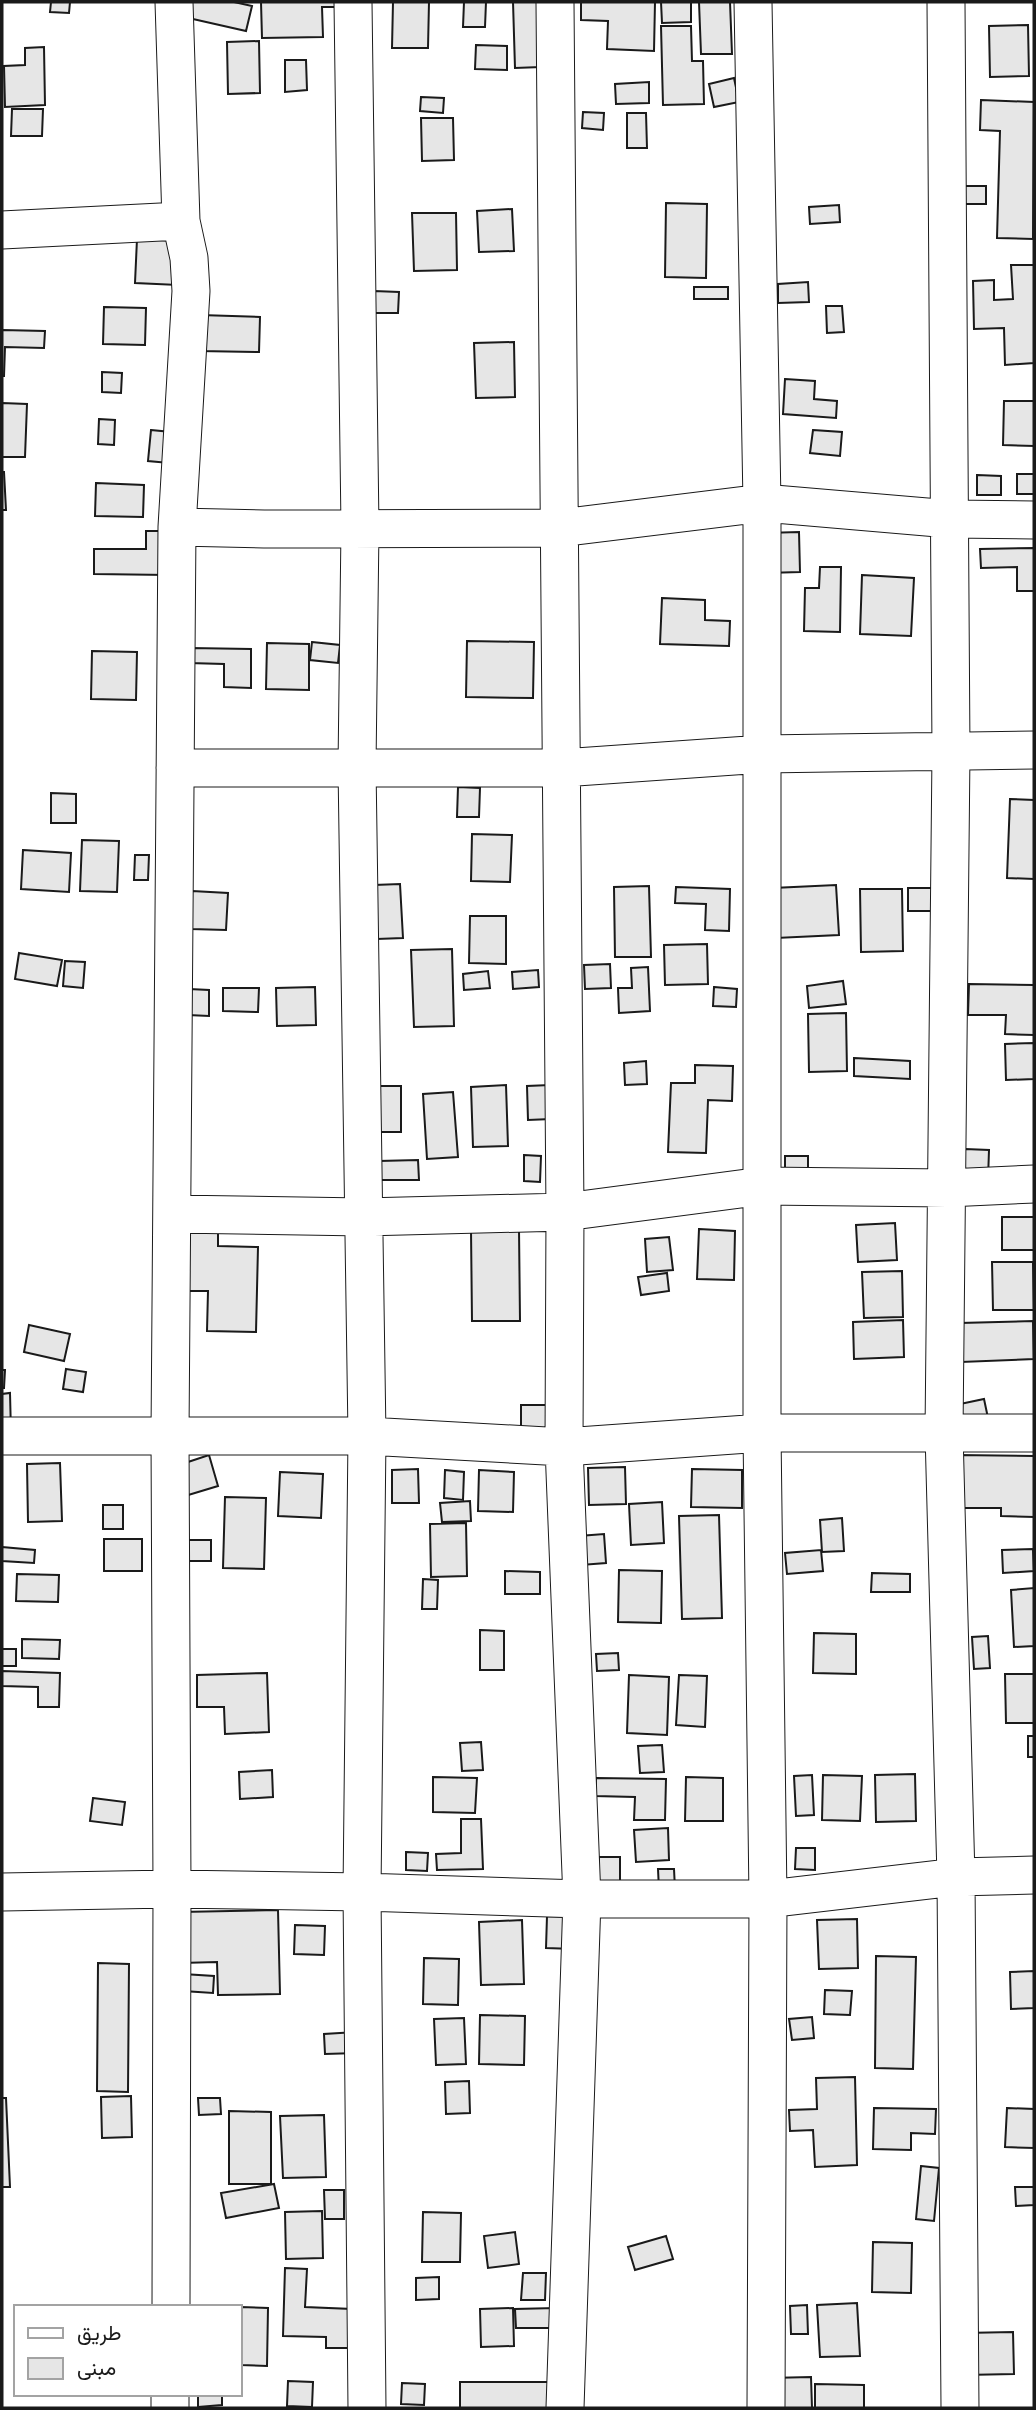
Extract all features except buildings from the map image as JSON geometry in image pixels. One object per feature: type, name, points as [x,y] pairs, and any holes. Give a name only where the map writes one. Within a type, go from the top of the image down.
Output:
[{"type":"street","points":[[171,2305],[170,1435],[177,527],[191,291],[189,258],[181,221],[174,2]]},
{"type":"street","points":[[354,2],[360,528],[357,767],[368,1436],[362,1892],[367,2408]]},
{"type":"street","points":[[555,2],[565,1212],[564,1447],[582,1899],[565,2408]]},
{"type":"street","points":[[753,2],[762,503],[762,1433],[768,1899],[766,2408]]},
{"type":"street","points":[[946,2],[951,752],[944,1433],[956,1877],[960,2408]]},
{"type":"street","points":[[2,230],[181,221]]},
{"type":"street","points":[[177,527],[560,528],[762,503],[950,519],[1034,520]]},
{"type":"street","points":[[175,768],[562,768],[763,754],[1034,750]]},
{"type":"street","points":[[172,1214],[364,1217],[565,1212],[762,1186],[947,1188],[1034,1184]]},
{"type":"street","points":[[2,1436],[368,1436],[564,1447],[762,1433],[1034,1433]]},
{"type":"street","points":[[2,1892],[172,1889],[582,1899],[768,1899],[956,1877],[1034,1875]]}]
